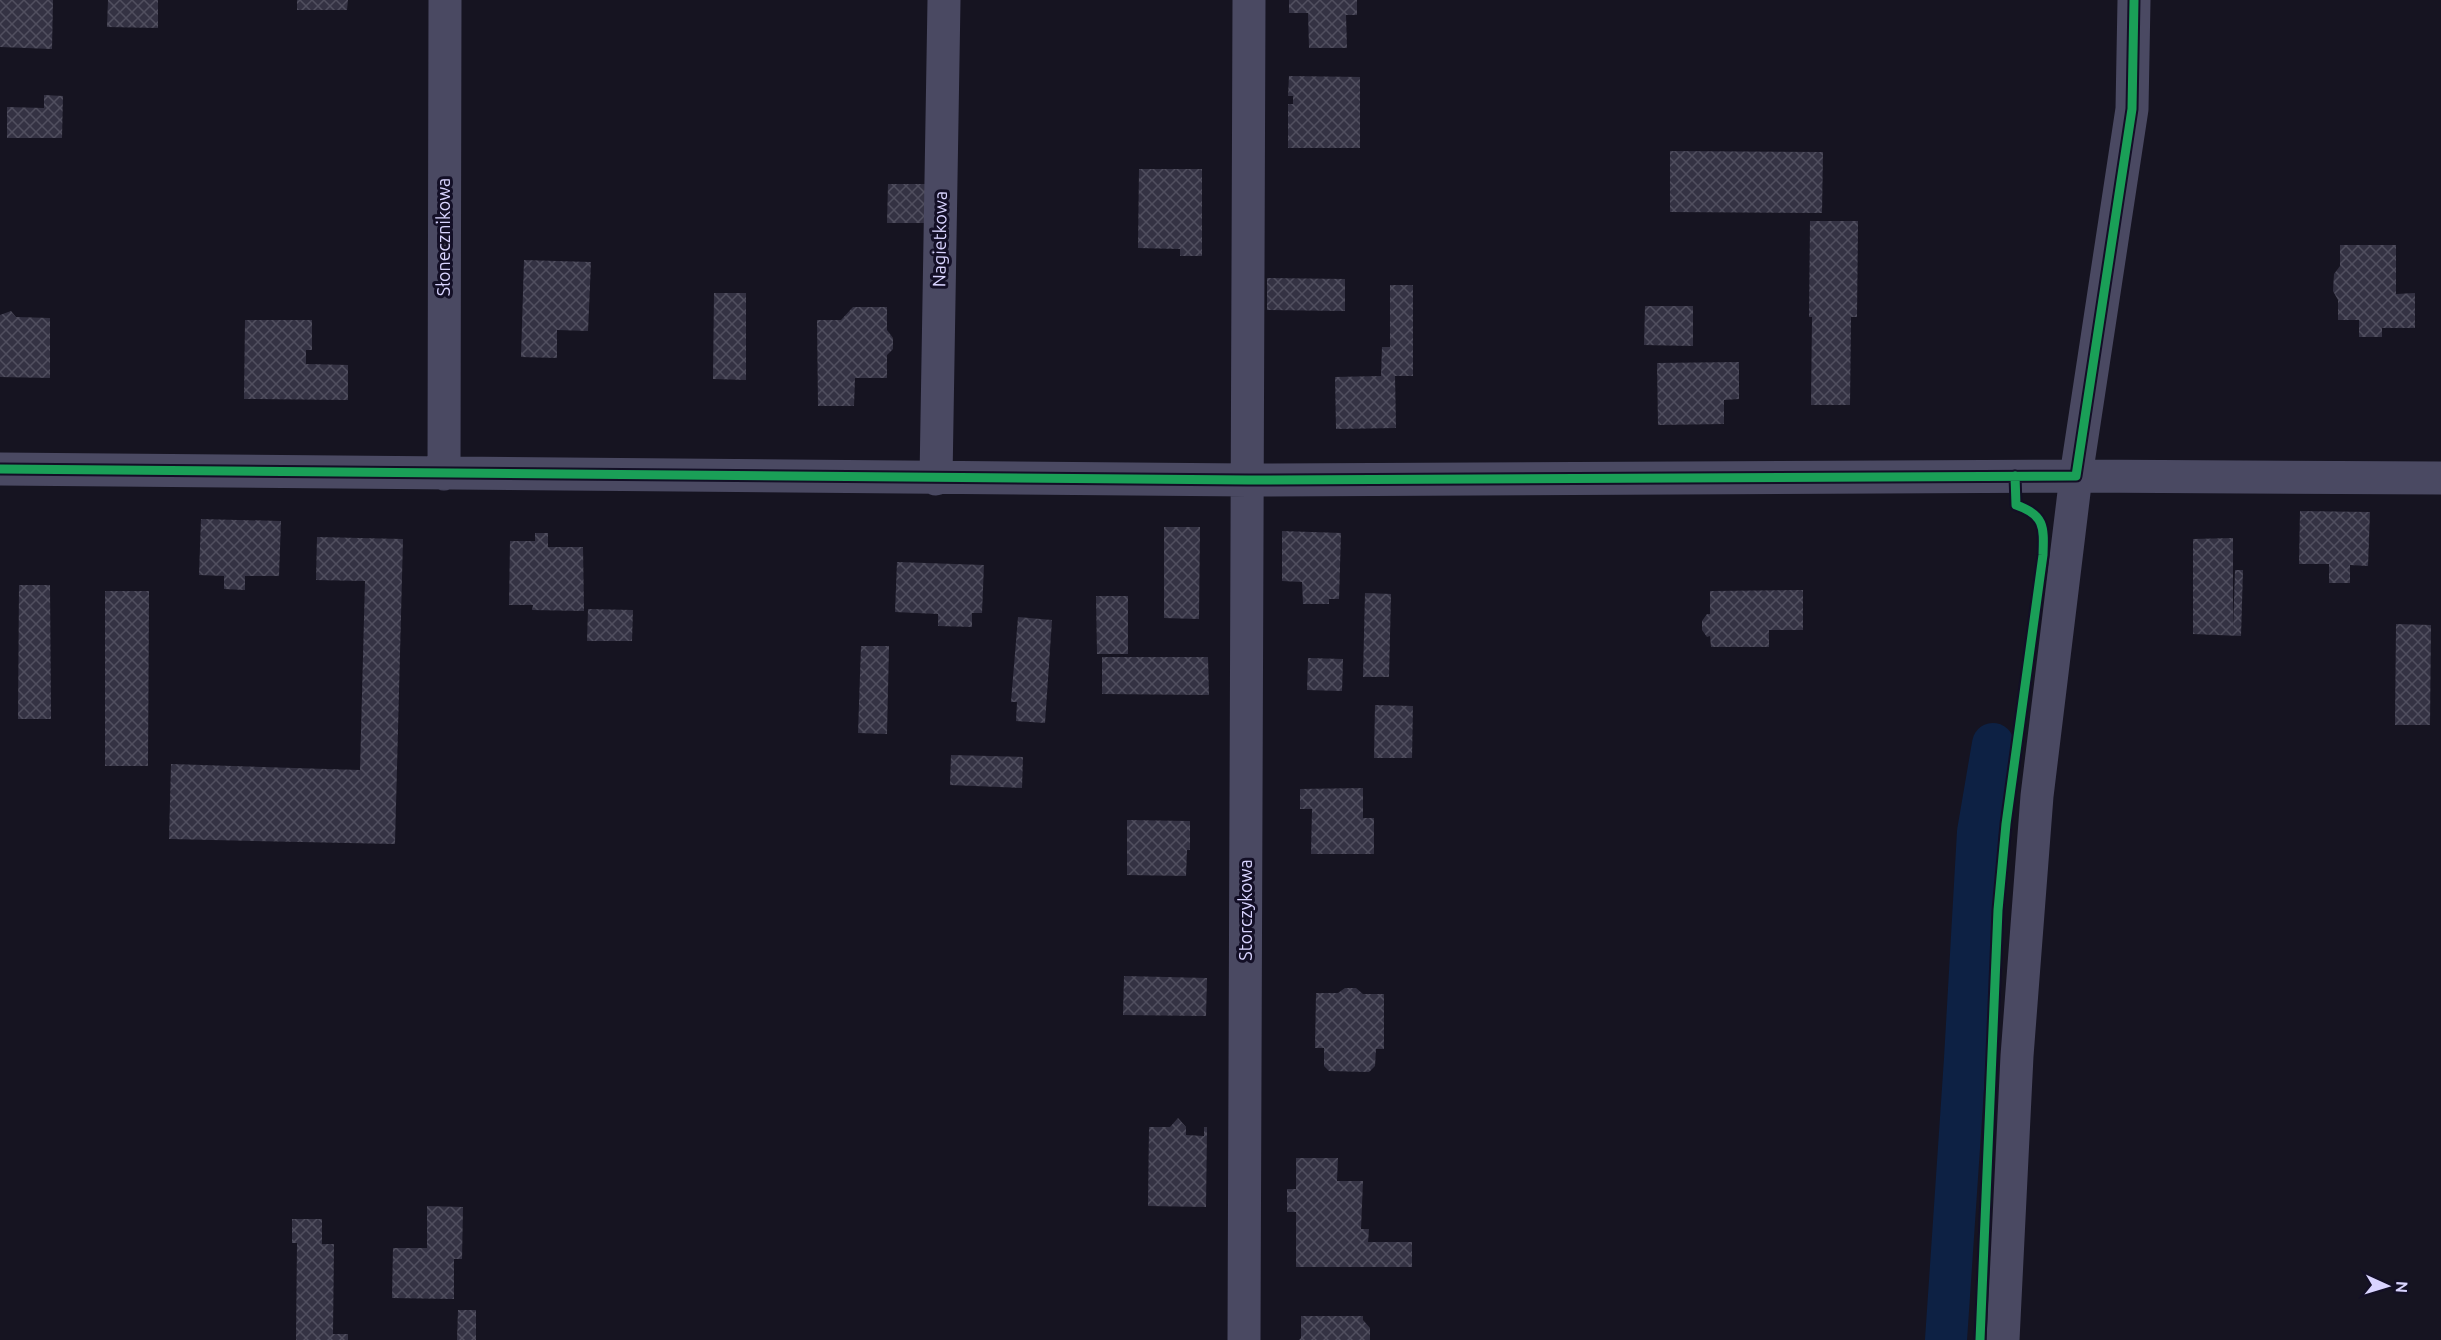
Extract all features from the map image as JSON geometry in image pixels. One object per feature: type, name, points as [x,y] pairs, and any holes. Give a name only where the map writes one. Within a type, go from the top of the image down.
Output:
[{"type":"street","name":"Słonecznikowa","points":[[444,474],[445,0]]},
{"type":"street","name":"Nagietkowa","points":[[936,479],[944,0]]},
{"type":"street","name":"Storczykowa","points":[[1244,1340],[1249,0]]},
{"type":"street","points":[[2003,1340],[2017,1056],[2037,796],[2076,476],[2132,109],[2134,0]]},
{"type":"street","points":[[0,469],[936,479],[1248,480],[2076,476],[2441,478]]},
{"type":"building","points":[[0,0],[53,0],[52,49],[0,47]]},
{"type":"building","points":[[108,0],[158,0],[158,28],[107,27]]},
{"type":"building","points":[[297,0],[348,0],[347,10],[297,10]]},
{"type":"building","points":[[1289,0],[1357,0],[1357,15],[1346,15],[1347,48],[1309,48],[1308,13],[1289,13]]},
{"type":"building","points":[[1289,76],[1360,77],[1360,148],[1288,148],[1288,104],[1293,104],[1293,96],[1288,96]]},
{"type":"building","points":[[44,95],[63,96],[62,138],[7,138],[7,107],[44,108]]},
{"type":"building","points":[[1670,151],[1823,152],[1822,213],[1670,212]]},
{"type":"building","points":[[1139,169],[1202,169],[1202,256],[1180,256],[1180,249],[1138,248]]},
{"type":"building","points":[[888,184],[926,184],[926,223],[887,223]]},
{"type":"building","points":[[1810,221],[1858,221],[1857,317],[1851,317],[1850,405],[1811,405]]},
{"type":"building","points":[[2340,245],[2396,245],[2396,294],[2415,293],[2415,328],[2382,328],[2382,337],[2359,337],[2359,320],[2338,320],[2338,300],[2333,291],[2334,274],[2340,266]]},
{"type":"building","points":[[524,260],[591,262],[588,331],[557,330],[557,358],[521,357]]},
{"type":"building","points":[[1267,278],[1345,279],[1345,311],[1267,310]]},
{"type":"building","points":[[1390,285],[1413,285],[1413,376],[1395,376],[1396,428],[1336,429],[1335,377],[1381,376],[1382,347],[1390,347]]},
{"type":"building","points":[[714,293],[746,293],[746,380],[713,379]]},
{"type":"building","points":[[1645,306],[1693,306],[1693,346],[1644,345]]},
{"type":"building","points":[[853,307],[887,307],[887,330],[893,338],[893,349],[887,355],[887,378],[855,378],[854,406],[818,406],[817,320],[841,320]]},
{"type":"building","points":[[11,311],[16,317],[50,318],[50,378],[0,377],[0,315]]},
{"type":"building","points":[[245,320],[312,320],[312,350],[306,350],[306,364],[348,365],[348,400],[244,399]]},
{"type":"building","points":[[1739,362],[1739,399],[1724,400],[1724,424],[1658,425],[1657,363]]},
{"type":"building","points":[[2300,511],[2370,512],[2368,566],[2350,565],[2350,583],[2329,583],[2329,564],[2299,564]]},
{"type":"building","points":[[201,519],[281,521],[279,576],[245,576],[245,590],[224,589],[224,576],[199,575]]},
{"type":"building","points":[[1164,527],[1200,527],[1199,619],[1164,618]]},
{"type":"building","points":[[1282,531],[1341,533],[1339,599],[1329,599],[1329,604],[1303,604],[1302,582],[1282,581]]},
{"type":"building","points":[[535,533],[548,533],[548,547],[583,547],[584,611],[532,610],[533,605],[509,605],[510,541],[535,541]]},
{"type":"building","points":[[317,537],[403,539],[395,844],[169,839],[171,764],[360,770],[365,581],[316,580]]},
{"type":"building","points":[[2233,538],[2233,631],[2235,570],[2243,570],[2241,636],[2193,634],[2193,539]]},
{"type":"building","points":[[897,562],[984,565],[982,613],[972,613],[972,627],[938,626],[938,614],[895,612]]},
{"type":"building","points":[[19,585],[50,585],[51,719],[18,719]]},
{"type":"building","points":[[1803,590],[1803,630],[1769,630],[1769,647],[1711,647],[1710,636],[1707,637],[1702,630],[1702,621],[1707,614],[1710,614],[1710,591]]},
{"type":"building","points":[[105,591],[149,591],[148,766],[105,766]]},
{"type":"building","points":[[1365,593],[1391,594],[1389,677],[1363,677]]},
{"type":"building","points":[[1096,596],[1128,596],[1128,654],[1097,654]]},
{"type":"building","points":[[588,609],[633,610],[632,641],[587,641]]},
{"type":"building","points":[[1018,617],[1052,620],[1045,723],[1016,721],[1017,702],[1011,702]]},
{"type":"building","points":[[2396,624],[2431,625],[2430,725],[2395,725]]},
{"type":"building","points":[[861,646],[889,646],[887,734],[858,733]]},
{"type":"building","points":[[1102,657],[1208,657],[1209,695],[1102,694]]},
{"type":"building","points":[[1308,658],[1343,659],[1342,691],[1307,690]]},
{"type":"building","points":[[1375,705],[1413,706],[1412,758],[1374,758]]},
{"type":"building","points":[[951,755],[1023,757],[1022,788],[950,785]]},
{"type":"building","points":[[1363,788],[1363,818],[1374,818],[1374,854],[1311,854],[1312,809],[1300,809],[1300,789]]},
{"type":"building","points":[[1127,820],[1190,821],[1190,850],[1187,850],[1186,876],[1127,875]]},
{"type":"building","points":[[1124,976],[1207,978],[1206,1016],[1123,1015]]},
{"type":"building","points":[[1345,988],[1356,988],[1363,994],[1384,994],[1384,1049],[1376,1049],[1375,1066],[1369,1072],[1329,1071],[1324,1066],[1324,1048],[1315,1048],[1316,993],[1338,993]]},
{"type":"building","points":[[1178,1118],[1186,1127],[1186,1135],[1204,1136],[1204,1127],[1207,1127],[1206,1207],[1148,1206],[1149,1127],[1170,1127]]},
{"type":"building","points":[[1296,1158],[1338,1158],[1337,1181],[1363,1181],[1361,1229],[1369,1229],[1368,1242],[1412,1242],[1412,1267],[1296,1267],[1296,1212],[1287,1212],[1287,1189],[1296,1189]]},
{"type":"building","points":[[427,1206],[463,1207],[462,1259],[454,1259],[454,1299],[392,1298],[393,1248],[427,1248]]},
{"type":"building","points":[[292,1219],[322,1219],[322,1244],[334,1244],[333,1334],[348,1334],[348,1340],[296,1340],[297,1243],[292,1243]]},
{"type":"building","points":[[458,1310],[476,1310],[476,1340],[457,1340]]},
{"type":"building","points":[[1301,1316],[1363,1316],[1363,1320],[1370,1328],[1370,1340],[1299,1340],[1301,1338]]},
{"type":"waterway","points":[[1946,1340],[1978,832],[1993,744]]},
{"type":"cycle path","points":[[0,469],[1248,480],[2076,476],[2132,109],[2134,0]]},
{"type":"cycle path","points":[[1980,1340],[1998,910],[2006,824],[2043,555],[2041,523],[2033,513],[2016,505],[2015,476]]}]
